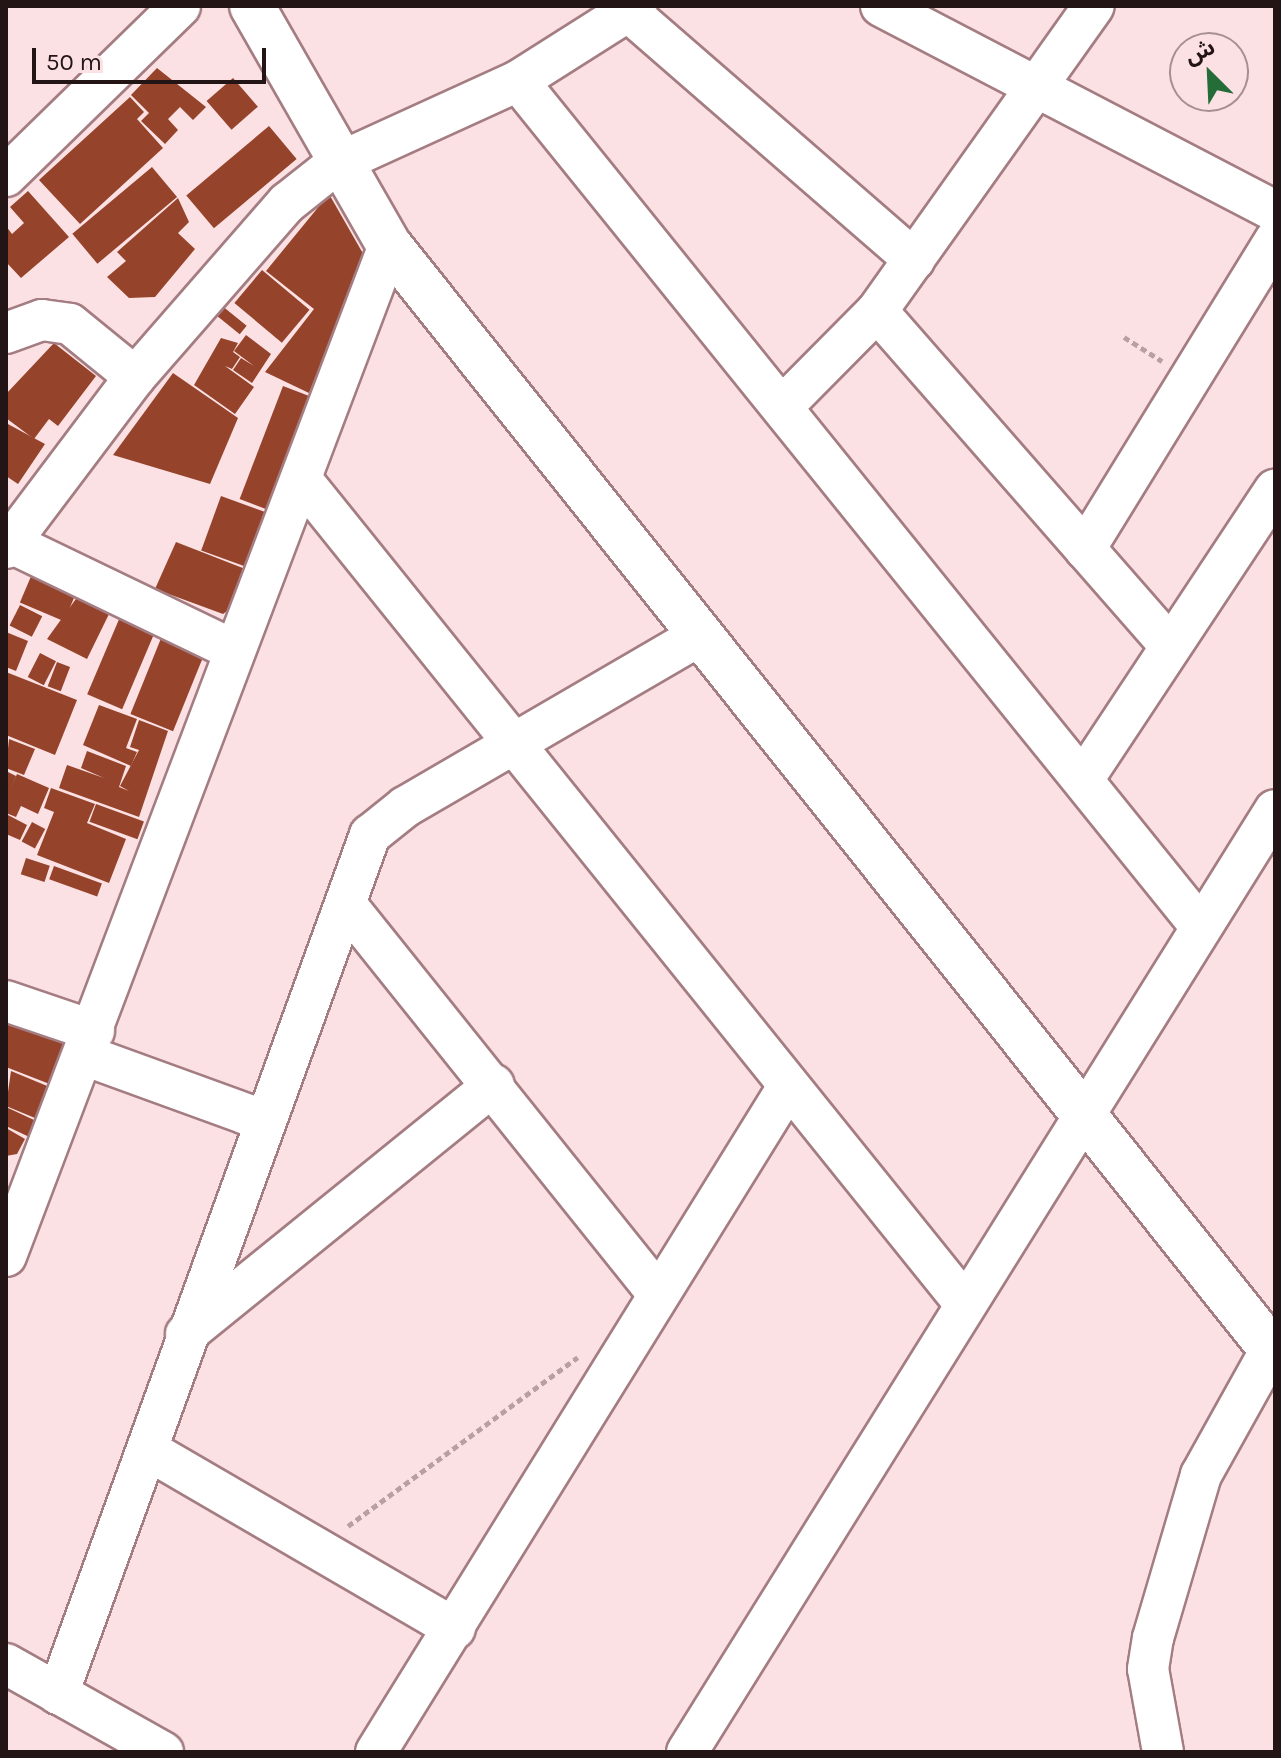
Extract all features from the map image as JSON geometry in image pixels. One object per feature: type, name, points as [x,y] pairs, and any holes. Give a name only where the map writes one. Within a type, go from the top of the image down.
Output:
[{"type":"main road","points":[[252,6],[336,164],[389,245],[1081,1113],[1274,1348]]},
{"type":"street","points":[[6,176],[180,6]]},
{"type":"street","points":[[881,6],[1275,211]]},
{"type":"street","points":[[783,406],[877,311],[1041,88],[1094,6]]},
{"type":"street","points":[[233,650],[8,545],[135,377],[287,203],[336,164],[518,81],[633,9],[914,260]]},
{"type":"street","points":[[518,81],[1084,778],[1200,926]]},
{"type":"street","points":[[1085,549],[1275,240]]},
{"type":"street","points":[[6,1256],[89,1043],[233,650],[389,245]]},
{"type":"street","points":[[877,311],[1169,645]]},
{"type":"street","points":[[6,333],[42,320],[70,324],[135,377]]},
{"type":"street","points":[[301,479],[786,1090],[965,1304]]},
{"type":"street","points":[[1084,778],[1169,645],[1275,489]]},
{"type":"street","points":[[58,1694],[148,1450],[263,1120],[348,907],[362,853],[383,822],[700,635]]},
{"type":"street","points":[[687,1752],[1081,1113],[1275,810]]},
{"type":"street","points":[[348,907],[494,1085],[656,1291]]},
{"type":"street","points":[[6,1001],[89,1043],[263,1120]]},
{"type":"street","points":[[186,1334],[494,1085]]},
{"type":"street","points":[[376,1752],[455,1629],[656,1291],[786,1090]]},
{"type":"street","points":[[1163,1752],[1148,1669],[1153,1638],[1201,1475],[1274,1348]]},
{"type":"street","points":[[148,1450],[314,1550],[455,1629]]},
{"type":"street","points":[[6,1664],[163,1752]]},
{"type":"path","points":[[1124,337],[1190,379]]},
{"type":"path","points":[[314,1550],[583,1353]]},
{"type":"building","points":[[157,68],[206,107],[193,120],[180,107],[168,119],[178,130],[165,144],[141,121],[149,113],[131,95]]},
{"type":"building","points":[[233,78],[258,107],[232,130],[207,101]]},
{"type":"building","points":[[130,97],[144,112],[137,119],[163,148],[80,224],[39,180]]},
{"type":"building","points":[[269,126],[297,159],[214,228],[186,195]]},
{"type":"building","points":[[152,167],[177,197],[97,264],[72,234]]},
{"type":"building","points":[[28,191],[69,237],[21,278],[6,262],[6,226],[12,234],[24,223],[10,207]]},
{"type":"building","points":[[329,194],[365,257],[309,393],[265,372],[314,309],[266,271]]},
{"type":"building","points":[[178,198],[189,222],[178,233],[195,249],[155,297],[129,298],[107,277],[126,261],[117,252]]},
{"type":"building","points":[[262,270],[309,310],[282,343],[234,303]]},
{"type":"building","points":[[221,305],[247,326],[240,334],[214,314]]},
{"type":"building","points":[[246,335],[271,354],[252,383],[233,370],[241,358],[254,366],[234,351]]},
{"type":"building","points":[[221,338],[238,343],[233,352],[240,357],[232,369],[225,366],[254,387],[235,414],[194,385]]},
{"type":"building","points":[[54,343],[96,376],[58,426],[49,419],[34,439],[6,418],[6,394]]},
{"type":"building","points":[[173,373],[238,418],[210,484],[113,455]]},
{"type":"building","points":[[283,386],[309,396],[266,509],[240,499]]},
{"type":"building","points":[[6,423],[45,444],[18,484],[6,476]]},
{"type":"building","points":[[221,496],[276,516],[256,570],[201,551]]},
{"type":"building","points":[[176,542],[253,572],[240,602],[223,614],[155,589]]},
{"type":"building","points":[[32,574],[76,593],[64,621],[20,603]]},
{"type":"building","points":[[78,596],[110,612],[87,659],[47,639]]},
{"type":"building","points":[[20,605],[42,616],[32,637],[10,625]]},
{"type":"building","points":[[120,617],[155,632],[122,709],[87,694]]},
{"type":"building","points":[[166,626],[209,643],[173,731],[130,714]]},
{"type":"building","points":[[6,632],[28,641],[16,671],[6,667]]},
{"type":"building","points":[[40,653],[56,661],[44,685],[28,677]]},
{"type":"building","points":[[57,662],[70,667],[61,691],[48,686]]},
{"type":"building","points":[[6,672],[77,700],[55,755],[6,735]]},
{"type":"building","points":[[99,705],[137,719],[126,748],[137,752],[131,766],[83,745]]},
{"type":"building","points":[[139,720],[168,731],[139,817],[59,788],[67,765],[104,778],[81,768],[87,751],[126,766],[119,787],[129,791],[120,786],[139,750],[130,747]]},
{"type":"building","points":[[9,739],[35,749],[24,775],[6,768]]},
{"type":"building","points":[[6,771],[16,776],[10,790],[17,774],[49,788],[38,814],[21,806],[16,817],[6,813]]},
{"type":"building","points":[[51,788],[95,804],[87,823],[126,839],[109,883],[37,855],[54,812],[44,808]]},
{"type":"building","points":[[96,804],[144,821],[137,839],[90,822]]},
{"type":"building","points":[[6,814],[27,825],[20,840],[6,834]]},
{"type":"building","points":[[32,822],[45,829],[35,848],[22,841]]},
{"type":"building","points":[[26,858],[50,866],[45,882],[21,874]]},
{"type":"building","points":[[54,866],[102,883],[97,897],[49,879]]},
{"type":"building","points":[[6,1013],[83,1044],[65,1090],[6,1067]]},
{"type":"building","points":[[11,1071],[64,1093],[47,1123],[6,1106]]},
{"type":"building","points":[[6,1107],[47,1126],[40,1142],[6,1126]]},
{"type":"building","points":[[6,1128],[25,1139],[17,1154],[6,1156]]}]
